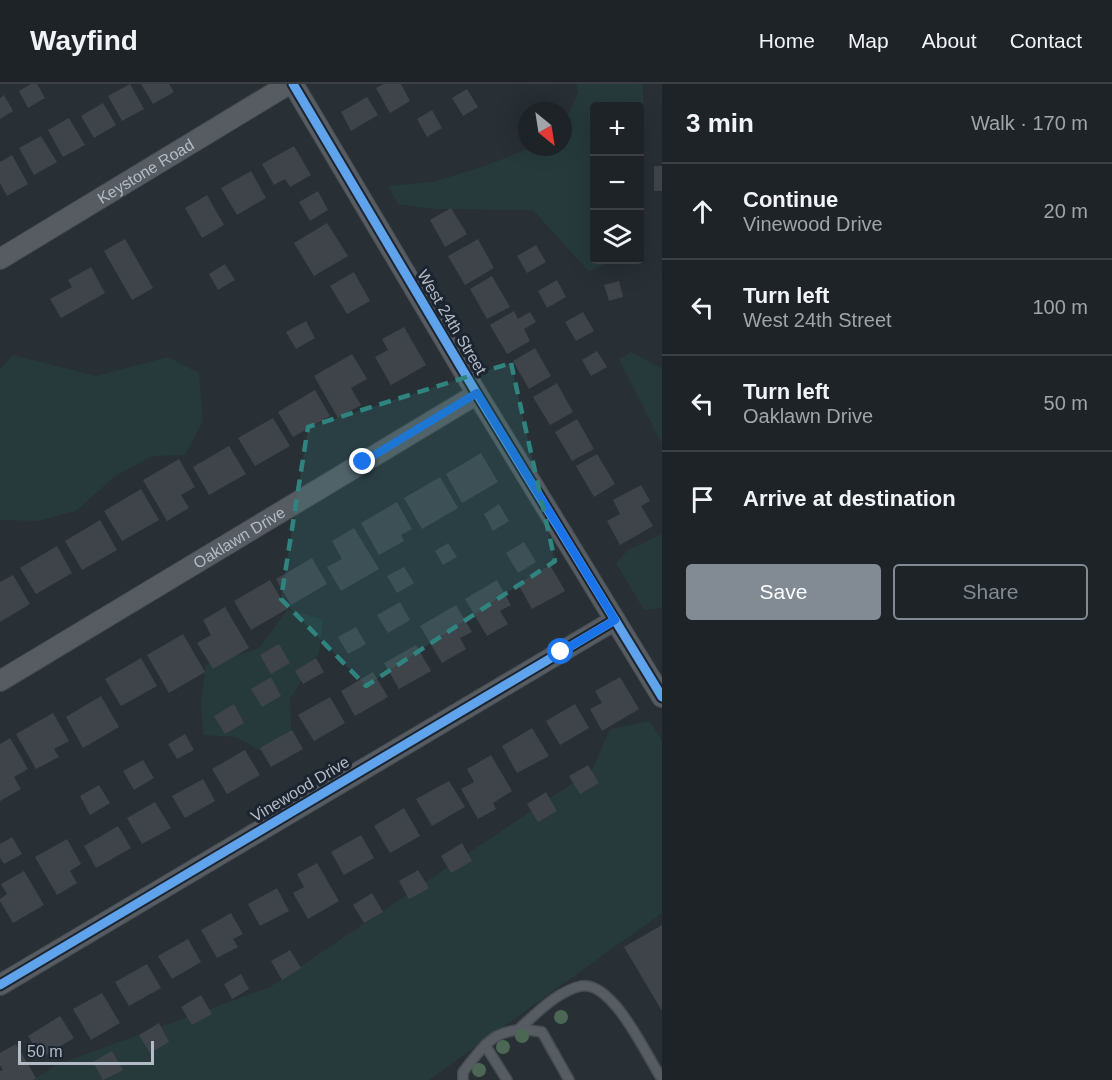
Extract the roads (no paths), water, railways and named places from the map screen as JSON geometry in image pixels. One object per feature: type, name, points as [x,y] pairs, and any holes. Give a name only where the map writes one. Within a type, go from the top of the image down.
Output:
[{"type":"street","name":"Keystone Road","points":[[0,259],[289,84]]},
{"type":"street","name":"West 24th Street","points":[[294,84],[477,393],[662,697]]},
{"type":"street","name":"Oaklawn Drive","points":[[0,681],[477,393]]},
{"type":"street","name":"Vinewood Drive","points":[[0,985],[615,620]]},
{"type":"lane","points":[[463,1080],[463,1072],[485,1045],[500,1034],[520,1028],[546,1006],[581,986],[592,986],[602,991],[621,1012],[660,1076]]},
{"type":"lane","points":[[520,1028],[542,1032],[569,1080]]},
{"type":"lane","points":[[485,1045],[507,1080]]}]
